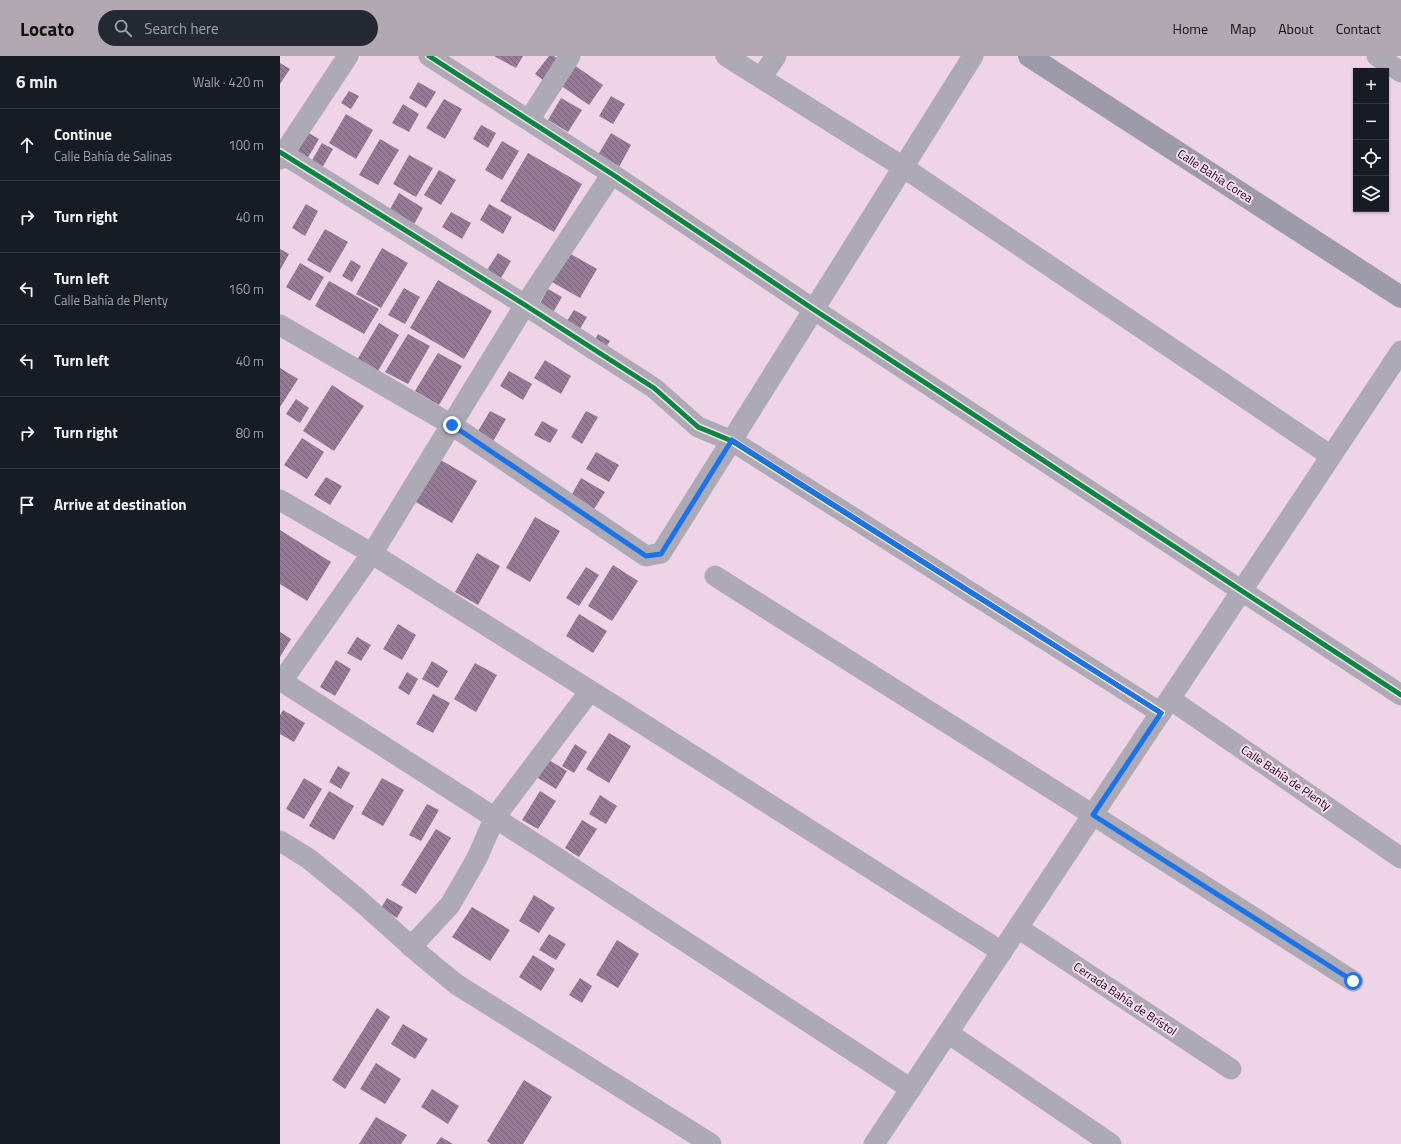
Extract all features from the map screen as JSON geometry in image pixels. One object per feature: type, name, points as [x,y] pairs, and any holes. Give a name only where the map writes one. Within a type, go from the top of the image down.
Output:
[{"type":"main road","name":"Calle Bahía Corea","points":[[1029,56],[1401,297]]},
{"type":"street","points":[[281,155],[348,56]]},
{"type":"street","points":[[429,56],[612,174],[814,309],[1401,694]]},
{"type":"street","points":[[529,120],[570,56]]},
{"type":"street","points":[[726,56],[902,167],[1331,456]]},
{"type":"street","points":[[761,78],[776,56]]},
{"type":"street","points":[[280,326],[452,425],[646,556],[661,554],[902,167],[973,56]]},
{"type":"street","points":[[1378,56],[1401,72]]},
{"type":"street","name":"Calle Bahía de Plenty","points":[[281,155],[525,305],[654,388],[698,427],[732,440],[1166,706],[1401,858]]},
{"type":"street","points":[[612,174],[525,305],[371,554],[281,681],[495,818],[910,1089]]},
{"type":"street","points":[[874,1144],[1401,351]]},
{"type":"street","points":[[280,500],[371,554],[590,691],[1002,952]]},
{"type":"street","points":[[716,576],[1353,981]]},
{"type":"street","points":[[411,947],[450,905],[477,858],[495,818],[590,691]]},
{"type":"street","points":[[280,840],[309,859],[358,899],[411,947],[456,984],[711,1144]]},
{"type":"street","name":"Cerrada Bahía de Brístol","points":[[1018,928],[1232,1070]]},
{"type":"street","points":[[948,1034],[1111,1144]]},
{"type":"building","points":[[494,56],[523,56],[516,68]]},
{"type":"building","points":[[549,56],[554,56],[562,62],[547,83],[535,74]]},
{"type":"building","points":[[280,63],[290,69],[280,84]]},
{"type":"building","points":[[574,65],[603,85],[589,105],[560,85]]},
{"type":"building","points":[[418,82],[436,92],[426,108],[409,98]]},
{"type":"building","points":[[349,91],[359,96],[351,109],[341,103]]},
{"type":"building","points":[[611,96],[625,104],[613,124],[599,116]]},
{"type":"building","points":[[561,98],[582,110],[568,132],[548,120]]},
{"type":"building","points":[[444,99],[462,109],[445,139],[426,128]]},
{"type":"building","points":[[403,104],[419,114],[409,132],[392,123]]},
{"type":"building","points":[[346,114],[373,130],[356,159],[329,143]]},
{"type":"building","points":[[481,125],[496,133],[488,148],[473,139]]},
{"type":"building","points":[[305,131],[319,139],[307,159],[293,151]]},
{"type":"building","points":[[611,133],[631,145],[619,167],[598,155]]},
{"type":"building","points":[[380,139],[399,150],[378,185],[359,175]]},
{"type":"building","points":[[502,141],[519,151],[502,180],[485,170]]},
{"type":"building","points":[[322,143],[333,149],[322,168],[311,162]]},
{"type":"building","points":[[528,153],[582,184],[554,232],[500,201]]},
{"type":"building","points":[[409,155],[433,168],[416,197],[393,184]]},
{"type":"building","points":[[439,170],[456,180],[441,205],[424,195]]},
{"type":"building","points":[[399,193],[423,208],[413,226],[389,211]]},
{"type":"building","points":[[306,204],[318,211],[305,236],[292,228]]},
{"type":"building","points":[[489,204],[512,217],[503,234],[480,220]]},
{"type":"building","points":[[451,212],[471,223],[462,239],[442,227]]},
{"type":"building","points":[[325,229],[348,242],[330,273],[307,260]]},
{"type":"building","points":[[382,248],[408,263],[381,308],[356,294]]},
{"type":"building","points":[[280,249],[289,254],[280,270]]},
{"type":"building","points":[[498,253],[511,261],[501,278],[487,270]]},
{"type":"building","points":[[569,253],[597,269],[580,298],[552,282]]},
{"type":"building","points":[[351,260],[361,266],[352,282],[342,276]]},
{"type":"building","points":[[300,263],[324,277],[310,301],[286,287]]},
{"type":"building","points":[[438,280],[492,311],[464,359],[410,328]]},
{"type":"building","points":[[329,281],[379,309],[364,334],[315,306]]},
{"type":"building","points":[[404,288],[420,297],[405,324],[388,315]]},
{"type":"building","points":[[548,289],[562,297],[551,316],[537,308]]},
{"type":"building","points":[[574,310],[587,317],[578,332],[565,324]]},
{"type":"building","points":[[379,323],[399,335],[378,371],[357,360]]},
{"type":"building","points":[[408,334],[430,346],[408,384],[385,372]]},
{"type":"building","points":[[598,334],[610,341],[605,349],[594,342]]},
{"type":"building","points":[[438,353],[462,366],[439,405],[415,391]]},
{"type":"building","points":[[545,360],[571,376],[561,394],[534,378]]},
{"type":"building","points":[[280,368],[298,379],[280,407]]},
{"type":"building","points":[[509,371],[532,384],[523,400],[500,386]]},
{"type":"building","points":[[332,385],[364,406],[334,451],[303,431]]},
{"type":"building","points":[[296,399],[309,408],[300,423],[286,414]]},
{"type":"building","points":[[490,411],[506,419],[492,443],[477,433]]},
{"type":"building","points":[[586,411],[598,417],[582,444],[571,437]]},
{"type":"building","points":[[542,421],[558,430],[550,443],[534,435]]},
{"type":"building","points":[[302,438],[324,452],[307,479],[284,465]]},
{"type":"building","points":[[596,452],[619,465],[609,482],[586,469]]},
{"type":"building","points":[[439,459],[477,481],[452,523],[414,501]]},
{"type":"building","points":[[326,477],[342,486],[330,505],[314,495]]},
{"type":"building","points":[[581,478],[605,492],[594,509],[571,496]]},
{"type":"building","points":[[535,517],[560,531],[530,582],[506,568]]},
{"type":"building","points":[[280,530],[331,562],[307,601],[280,584]]},
{"type":"building","points":[[477,553],[500,566],[478,605],[455,592]]},
{"type":"building","points":[[613,565],[638,581],[612,621],[588,606]]},
{"type":"building","points":[[586,567],[599,575],[579,606],[566,598]]},
{"type":"building","points":[[579,614],[607,631],[593,653],[566,636]]},
{"type":"building","points":[[398,624],[416,635],[402,660],[383,649]]},
{"type":"building","points":[[280,632],[291,639],[280,657]]},
{"type":"building","points":[[357,637],[371,645],[361,661],[347,653]]},
{"type":"building","points":[[336,660],[351,669],[335,696],[320,687]]},
{"type":"building","points":[[432,661],[448,671],[438,688],[422,679]]},
{"type":"building","points":[[475,663],[497,675],[476,712],[454,699]]},
{"type":"building","points":[[407,672],[418,679],[409,695],[398,688]]},
{"type":"building","points":[[433,694],[450,703],[433,733],[416,724]]},
{"type":"building","points":[[283,710],[305,723],[294,742],[280,734],[280,715]]},
{"type":"building","points":[[609,733],[631,746],[609,783],[586,769]]},
{"type":"building","points":[[575,744],[587,752],[574,773],[562,766]]},
{"type":"building","points":[[549,760],[567,771],[556,789],[538,778]]},
{"type":"building","points":[[338,766],[350,773],[341,789],[329,782]]},
{"type":"building","points":[[304,778],[322,789],[304,819],[286,809]]},
{"type":"building","points":[[382,778],[404,790],[383,826],[361,814]]},
{"type":"building","points":[[329,791],[354,806],[334,840],[309,826]]},
{"type":"building","points":[[540,791],[556,801],[538,829],[522,820]]},
{"type":"building","points":[[600,795],[617,806],[606,824],[589,814]]},
{"type":"building","points":[[427,804],[439,810],[421,841],[409,835]]},
{"type":"building","points":[[582,820],[597,829],[579,857],[565,848]]},
{"type":"building","points":[[436,829],[451,838],[416,894],[401,885]]},
{"type":"building","points":[[534,895],[555,908],[539,933],[519,921]]},
{"type":"building","points":[[387,898],[403,907],[397,918],[381,908]]},
{"type":"building","points":[[472,907],[510,930],[490,961],[452,937]]},
{"type":"building","points":[[549,934],[566,944],[556,960],[539,950]]},
{"type":"building","points":[[617,940],[639,954],[618,988],[596,975]]},
{"type":"building","points":[[533,955],[555,969],[541,991],[519,977]]},
{"type":"building","points":[[580,978],[592,986],[582,1003],[569,995]]},
{"type":"building","points":[[377,1008],[390,1017],[345,1089],[332,1080]]},
{"type":"building","points":[[403,1024],[428,1039],[415,1059],[391,1044]]},
{"type":"building","points":[[376,1063],[401,1079],[385,1104],[360,1089]]},
{"type":"building","points":[[524,1080],[552,1097],[523,1144],[491,1144],[487,1141]]},
{"type":"building","points":[[432,1089],[459,1106],[448,1124],[421,1107]]},
{"type":"building","points":[[376,1117],[407,1135],[401,1144],[359,1144]]},
{"type":"building","points":[[441,1137],[453,1144],[436,1144]]},
{"type":"cycle path","points":[[429,56],[612,174],[813,309],[1401,695]]},
{"type":"cycle path","points":[[280,152],[525,305],[654,388],[698,427],[732,441],[1161,713]]},
{"type":"route","points":[[452,425],[646,556],[661,554],[732,440],[1161,713],[1093,815],[1353,981]]}]
